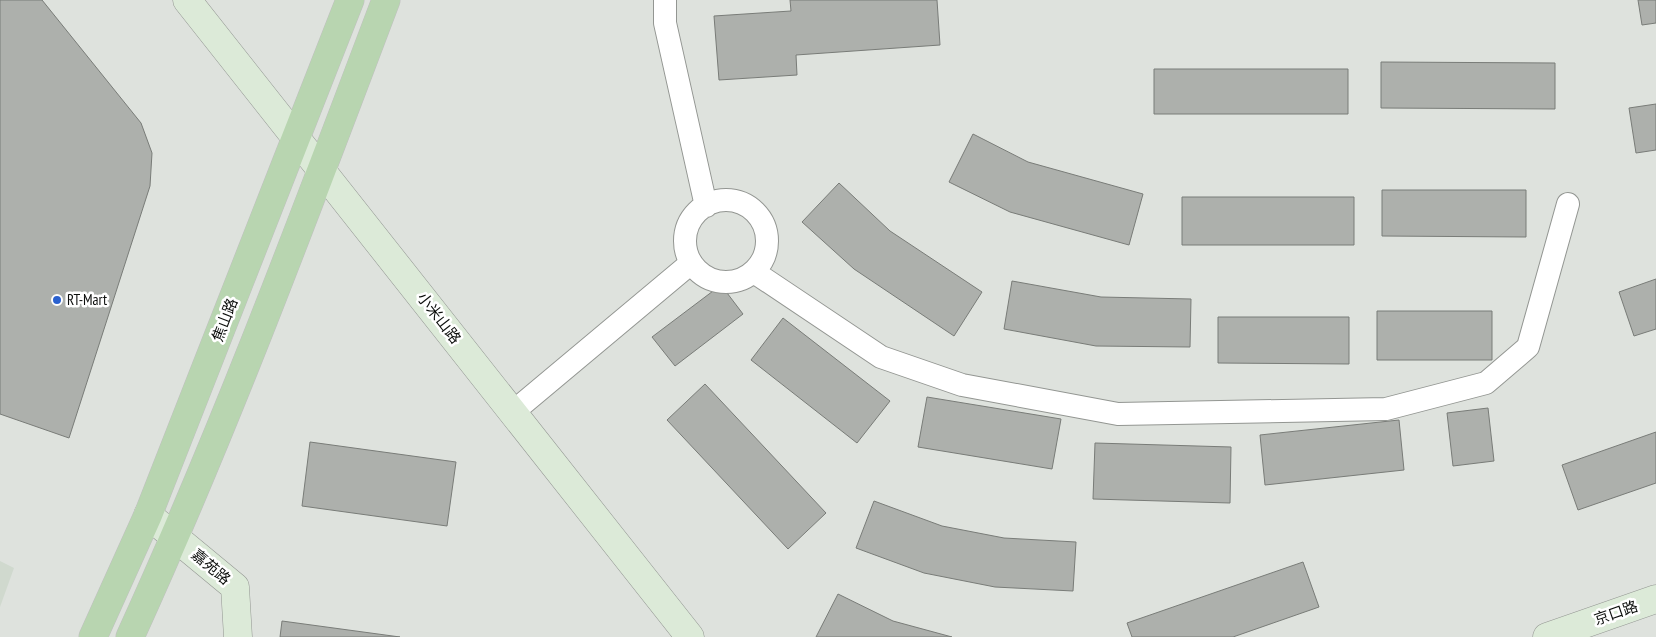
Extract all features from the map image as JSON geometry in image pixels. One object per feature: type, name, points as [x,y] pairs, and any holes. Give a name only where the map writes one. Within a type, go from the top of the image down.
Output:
[{"type":"main road","name":"焦山路","points":[[93,637],[148,515],[350,0]]},
{"type":"main road","points":[[130,637],[175,537],[322,170],[386,0]]},
{"type":"street","name":"小米山路","points":[[187,0],[690,637]]},
{"type":"street","points":[[665,0],[664,24],[706,206]]},
{"type":"street","points":[[718,201],[732,201],[745,204],[756,212],[764,223],[768,236],[767,250],[762,262],[754,272],[741,280],[714,281],[701,274],[691,263],[686,251],[687,232],[695,214],[706,206],[718,201]]},
{"type":"street","points":[[754,272],[881,357],[962,385],[1118,414],[1386,409],[1486,383],[1528,347],[1568,204]]},
{"type":"street","points":[[513,412],[691,263]]},
{"type":"street","name":"嘉苑路","points":[[148,515],[235,587],[238,637]]},
{"type":"street","name":"京口路","points":[[1547,637],[1656,599]]},
{"type":"shaded area","points":[[0,561],[14,568],[0,607]]},
{"type":"building","name":"RT-Mart","points":[[0,0],[42,0],[141,123],[152,153],[150,186],[69,438],[0,414]]},
{"type":"building","points":[[790,0],[937,0],[940,45],[796,55],[797,75],[719,80],[714,16],[791,11]]},
{"type":"building","points":[[1638,0],[1656,0],[1656,23],[1642,25]]},
{"type":"building","points":[[1381,62],[1555,63],[1555,109],[1381,108]]},
{"type":"building","points":[[1154,69],[1348,69],[1348,114],[1154,114]]},
{"type":"building","points":[[1656,104],[1656,150],[1636,153],[1629,108]]},
{"type":"building","points":[[973,134],[1028,162],[1143,194],[1129,245],[1010,212],[949,182]]},
{"type":"building","points":[[839,183],[890,231],[982,292],[954,336],[854,269],[802,222]]},
{"type":"building","points":[[1382,190],[1526,190],[1526,237],[1382,236]]},
{"type":"building","points":[[1182,197],[1354,197],[1354,245],[1182,245]]},
{"type":"building","points":[[1656,279],[1656,329],[1634,336],[1619,292]]},
{"type":"building","points":[[1012,281],[1101,297],[1191,299],[1190,347],[1096,346],[1004,329]]},
{"type":"building","points":[[721,285],[743,314],[675,366],[652,337]]},
{"type":"building","points":[[1377,311],[1492,311],[1492,360],[1377,360]]},
{"type":"building","points":[[1218,317],[1349,317],[1349,364],[1218,363]]},
{"type":"building","points":[[783,318],[890,401],[857,443],[751,360]]},
{"type":"building","points":[[705,384],[826,513],[788,549],[667,420]]},
{"type":"building","points":[[927,397],[1061,419],[1052,469],[918,447]]},
{"type":"building","points":[[1488,408],[1494,461],[1453,466],[1447,413]]},
{"type":"building","points":[[1399,420],[1404,470],[1265,485],[1260,435]]},
{"type":"building","points":[[1656,432],[1656,483],[1578,510],[1562,465]]},
{"type":"building","points":[[310,442],[456,462],[447,526],[302,506]]},
{"type":"building","points":[[1095,443],[1231,447],[1230,503],[1093,499]]},
{"type":"building","points":[[874,501],[942,526],[1004,538],[1076,542],[1073,591],[995,587],[924,573],[856,548]]},
{"type":"building","points":[[1303,562],[1319,607],[1233,637],[1132,637],[1127,623]]},
{"type":"building","points":[[838,594],[893,621],[952,637],[816,637]]},
{"type":"building","points":[[282,621],[400,637],[280,637]]},
{"type":"place","name":"RT-Mart","points":[[57,300]]}]
